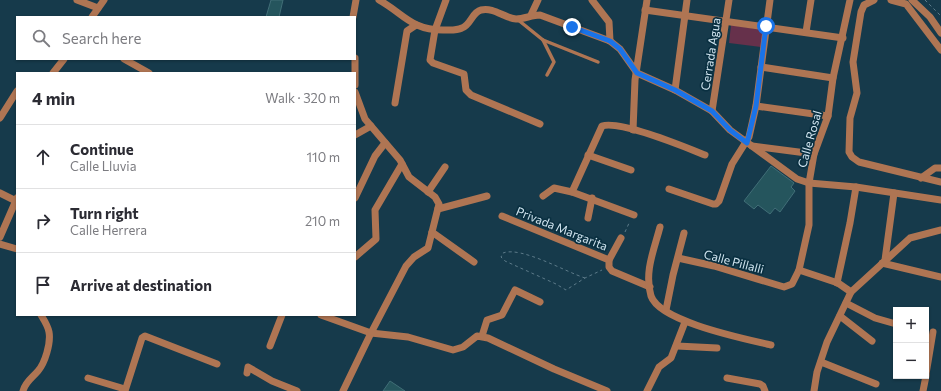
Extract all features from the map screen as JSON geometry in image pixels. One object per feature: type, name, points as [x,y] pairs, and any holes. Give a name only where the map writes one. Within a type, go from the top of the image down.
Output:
[{"type":"street","points":[[77,0],[98,8]]},
{"type":"street","points":[[93,16],[104,0]]},
{"type":"street","points":[[353,16],[356,0]]},
{"type":"street","points":[[380,0],[409,22],[435,30],[461,29],[468,24],[475,14],[489,9],[516,19],[531,15],[540,15],[610,41],[620,49],[637,73],[675,90],[712,111],[730,130],[748,145],[797,179],[809,183],[856,187],[941,200]]},
{"type":"street","points":[[446,0],[435,30],[430,57],[433,63],[464,74],[466,90],[471,95],[540,124]]},
{"type":"street","points":[[531,15],[538,0]]},
{"type":"street","points":[[592,0],[609,22],[610,41]]},
{"type":"street","points":[[633,130],[635,80],[647,0]]},
{"type":"street","points":[[675,90],[687,0]]},
{"type":"street","name":"Cerrada Agua","points":[[712,111],[729,0]]},
{"type":"street","points":[[670,189],[716,204],[732,164],[748,145],[756,106],[770,0]]},
{"type":"street","points":[[806,32],[811,0]]},
{"type":"street","name":"Calle Rosal","points":[[784,287],[792,284],[800,270],[809,225],[809,183],[814,154],[828,116],[833,78],[843,38],[850,0]]},
{"type":"street","points":[[874,0],[864,5],[861,12],[854,62],[856,93],[850,118],[849,152],[852,157],[859,162],[941,182]]},
{"type":"street","points":[[891,0],[906,4],[941,50]]},
{"type":"street","points":[[912,0],[930,17],[941,33]]},
{"type":"street","points":[[645,10],[843,38]]},
{"type":"street","points":[[395,103],[407,31],[416,25]]},
{"type":"street","points":[[54,72],[63,60]]},
{"type":"street","points":[[126,60],[147,72]]},
{"type":"street","points":[[355,60],[355,72]]},
{"type":"street","points":[[761,67],[833,78]]},
{"type":"street","points":[[0,118],[16,93]]},
{"type":"street","points":[[343,391],[406,266],[414,257],[428,248],[438,209],[438,200],[409,177],[402,164],[371,126],[362,112],[356,95]]},
{"type":"street","points":[[756,106],[828,116]]},
{"type":"street","points":[[572,192],[599,128],[602,126],[610,125],[633,130],[705,155]]},
{"type":"street","points":[[356,134],[371,126]]},
{"type":"street","points":[[356,196],[375,156],[386,143]]},
{"type":"street","points":[[748,145],[814,154]]},
{"type":"street","points":[[588,155],[631,170]]},
{"type":"street","points":[[356,256],[376,239],[375,210],[402,164]]},
{"type":"street","points":[[428,192],[444,167]]},
{"type":"street","points":[[921,178],[935,168],[941,168]]},
{"type":"street","points":[[836,283],[849,229],[856,187]]},
{"type":"street","points":[[543,196],[554,188],[592,198],[634,215]]},
{"type":"street","points":[[0,193],[16,200],[0,237]]},
{"type":"street","points":[[884,262],[894,193]]},
{"type":"street","points":[[438,209],[487,196]]},
{"type":"street","points":[[588,218],[592,198]]},
{"type":"street","name":"Privada Margarita","points":[[502,216],[609,263],[620,275],[650,287]]},
{"type":"street","points":[[660,227],[648,266],[650,287],[654,300],[666,310],[685,322],[732,336],[771,345]]},
{"type":"street","points":[[814,391],[827,342],[852,292],[910,238],[941,230]]},
{"type":"street","points":[[432,232],[474,262]]},
{"type":"street","points":[[666,310],[672,275],[684,233]]},
{"type":"street","points":[[609,263],[621,238]]},
{"type":"street","points":[[0,244],[16,249]]},
{"type":"street","name":"Calle Pillalli","points":[[678,258],[714,266],[784,287]]},
{"type":"street","points":[[884,262],[941,277]]},
{"type":"street","points":[[800,270],[836,283],[852,292]]},
{"type":"street","points":[[482,336],[487,320],[502,315],[515,290],[540,302]]},
{"type":"street","points":[[846,303],[875,318],[893,323]]},
{"type":"street","points":[[23,391],[24,385],[39,370],[46,353],[50,335],[48,327],[42,316]]},
{"type":"street","points":[[270,346],[282,316]]},
{"type":"street","points":[[324,316],[371,333],[408,337],[454,350],[463,347],[476,336],[482,336],[607,391]]},
{"type":"street","points":[[840,316],[872,341]]},
{"type":"street","points":[[647,391],[655,372],[671,358],[677,346],[685,322]]},
{"type":"street","points":[[929,359],[934,332]]},
{"type":"street","points":[[88,378],[125,390],[142,338],[145,336],[217,364]]},
{"type":"street","points":[[677,346],[717,348]]},
{"type":"street","points":[[821,362],[876,384]]},
{"type":"street","points":[[247,373],[248,367],[272,381],[297,391]]},
{"type":"street","points":[[727,378],[760,384],[763,386],[765,391]]},
{"type":"street","points":[[923,391],[925,379]]},
{"type":"lane","points":[[516,19],[543,40],[598,62]]},
{"type":"lane","points":[[543,40],[554,62],[547,76]]},
{"type":"path","points":[[925,0],[941,16]]},
{"type":"path","points":[[929,3],[932,0]]},
{"type":"path","points":[[621,238],[634,215]]},
{"type":"path","points":[[585,278],[567,269],[516,251],[503,253],[502,256],[505,261],[566,290],[570,289],[609,263]]},
{"type":"shaded area","points":[[731,25],[764,30],[761,47],[729,43]]},
{"type":"building","points":[[271,0],[283,0],[279,16],[266,16]]},
{"type":"building","points":[[771,166],[794,183],[791,187],[795,191],[780,212],[775,208],[770,214],[758,205],[754,209],[744,201]]},
{"type":"building","points":[[390,381],[405,391],[383,391]]},
{"type":"route","points":[[572,27],[610,41],[620,49],[637,73],[675,90],[712,111],[730,130],[747,143],[756,106],[766,26]]}]
